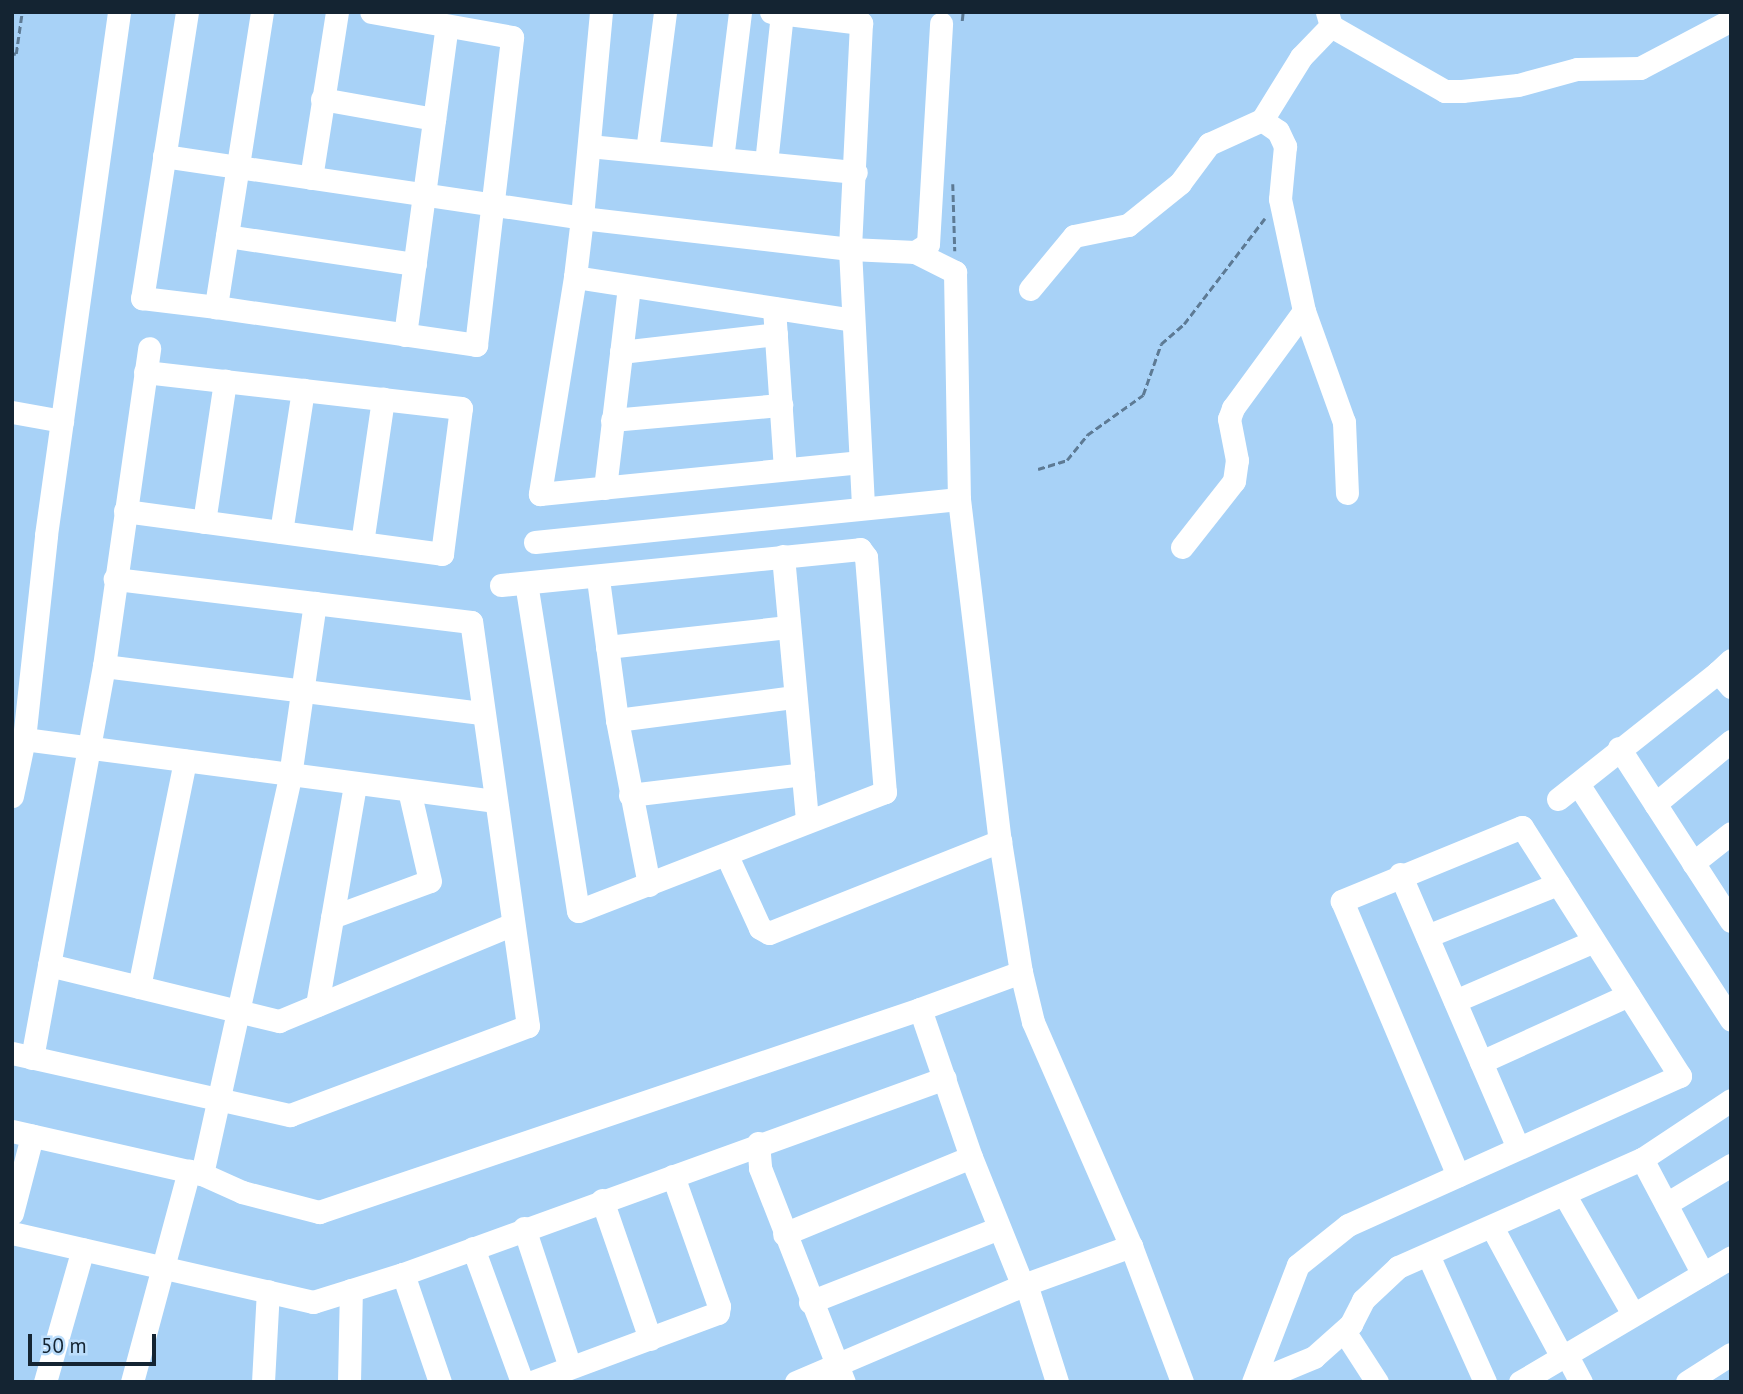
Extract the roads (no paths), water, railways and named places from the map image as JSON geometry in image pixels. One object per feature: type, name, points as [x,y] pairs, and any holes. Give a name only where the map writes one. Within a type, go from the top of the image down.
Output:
[{"type":"street","points":[[12,796],[24,739],[62,421],[119,12]]},
{"type":"street","points":[[187,12],[142,298],[476,345],[512,37],[371,12]]},
{"type":"street","points":[[216,307],[262,12]]},
{"type":"street","points":[[311,178],[337,12]]},
{"type":"street","points":[[601,12],[575,277],[540,494],[858,462]]},
{"type":"street","points":[[647,151],[665,12]]},
{"type":"street","points":[[722,159],[740,12]]},
{"type":"street","points":[[766,163],[776,13],[861,23],[856,172],[850,249],[858,462],[863,508]]},
{"type":"street","points":[[1030,289],[1074,236],[1128,225],[1180,183],[1209,144],[1262,120],[1301,57],[1329,19],[1445,91],[1518,85],[1577,69],[1648,66],[1731,20]]},
{"type":"street","points":[[915,252],[929,244],[941,23]]},
{"type":"street","points":[[405,335],[447,26]]},
{"type":"street","points":[[322,99],[434,119]]},
{"type":"street","points":[[1262,120],[1278,131],[1285,146],[1280,199],[1304,311],[1344,422],[1347,493]]},
{"type":"street","points":[[589,146],[856,172]]},
{"type":"street","points":[[164,156],[582,218],[850,249],[915,252],[956,272],[959,499],[1000,841],[1021,972],[1033,1022],[1131,1246],[1182,1382]]},
{"type":"street","points":[[227,236],[415,264]]},
{"type":"street","points":[[575,277],[852,320]]},
{"type":"street","points":[[605,488],[629,286]]},
{"type":"street","points":[[774,308],[785,469]]},
{"type":"street","points":[[1182,547],[1234,481],[1237,460],[1229,419],[1233,408],[1304,311]]},
{"type":"street","points":[[621,352],[776,334]]},
{"type":"street","points":[[115,579],[471,622],[528,1026],[290,1115],[220,1102],[22,1055],[49,965],[91,747],[104,666],[115,579],[149,348]]},
{"type":"street","points":[[125,511],[442,554],[461,408],[145,372]]},
{"type":"street","points":[[204,522],[225,381]]},
{"type":"street","points":[[281,532],[303,390]]},
{"type":"street","points":[[362,543],[383,399]]},
{"type":"street","points":[[611,420],[780,404]]},
{"type":"street","points":[[12,412],[62,421]]},
{"type":"street","points":[[534,542],[959,499]]},
{"type":"street","points":[[501,585],[598,579],[860,549],[867,570],[885,792],[807,819],[727,856],[586,911],[575,907],[526,584]]},
{"type":"street","points":[[783,556],[793,697],[807,819]]},
{"type":"street","points":[[598,579],[617,720],[649,885]]},
{"type":"street","points":[[132,1382],[164,1265],[220,1102],[242,1009],[290,776],[315,603]]},
{"type":"street","points":[[607,647],[788,626]]},
{"type":"street","points":[[104,666],[483,713]]},
{"type":"street","points":[[1558,799],[1619,748],[1726,673]]},
{"type":"street","points":[[617,720],[793,697]]},
{"type":"street","points":[[24,739],[290,776],[494,800]]},
{"type":"street","points":[[1655,804],[1731,741]]},
{"type":"street","points":[[1619,748],[1731,921]]},
{"type":"street","points":[[139,987],[185,761]]},
{"type":"street","points":[[630,795],[803,774]]},
{"type":"street","points":[[317,1005],[355,784]]},
{"type":"street","points":[[1577,784],[1731,1020]]},
{"type":"street","points":[[332,917],[430,881],[409,790]]},
{"type":"street","points":[[1254,1382],[1298,1265],[1348,1225],[1680,1076],[1522,827],[1400,874],[1342,901],[1458,1175]]},
{"type":"street","points":[[1693,863],[1731,833]]},
{"type":"street","points":[[727,856],[760,928],[769,933],[1000,841]]},
{"type":"street","points":[[1400,874],[1518,1148]]},
{"type":"street","points":[[1427,936],[1558,884]]},
{"type":"street","points":[[49,965],[242,1009],[279,1021],[513,924]]},
{"type":"street","points":[[1455,1001],[1594,941]]},
{"type":"street","points":[[12,1213],[22,1134],[196,1173],[242,1192],[319,1212],[920,1009],[1021,972]]},
{"type":"street","points":[[1481,1062],[1629,995]]},
{"type":"street","points":[[920,1009],[946,1077],[971,1157],[1020,1279],[1026,1284],[1058,1382]]},
{"type":"street","points":[[12,1233],[164,1265],[313,1302],[403,1274],[946,1077]]},
{"type":"street","points":[[1254,1382],[1314,1357],[1344,1331],[1380,1281],[1398,1267],[1642,1159],[1731,1100]]},
{"type":"street","points":[[758,1143],[760,1168],[810,1302],[841,1373]]},
{"type":"street","points":[[785,1234],[971,1157]]},
{"type":"street","points":[[1642,1159],[1703,1274]]},
{"type":"street","points":[[1666,1205],[1731,1165]]},
{"type":"street","points":[[532,1382],[712,1318],[719,1306],[674,1176]]},
{"type":"street","points":[[1564,1194],[1633,1314]]},
{"type":"street","points":[[602,1200],[650,1339]]},
{"type":"street","points":[[1492,1227],[1581,1382]]},
{"type":"street","points":[[524,1228],[570,1367]]},
{"type":"street","points":[[810,1302],[999,1228]]},
{"type":"street","points":[[796,1382],[841,1373],[1026,1284],[1131,1246]]},
{"type":"street","points":[[473,1248],[522,1382]]},
{"type":"street","points":[[45,1382],[83,1249]]},
{"type":"street","points":[[1429,1255],[1485,1382]]},
{"type":"street","points":[[1520,1382],[1731,1257]]},
{"type":"street","points":[[403,1274],[440,1382]]},
{"type":"street","points":[[349,1382],[351,1290]]},
{"type":"street","points":[[263,1382],[268,1291]]},
{"type":"street","points":[[1344,1331],[1377,1382]]},
{"type":"street","points":[[1687,1382],[1731,1354]]}]
